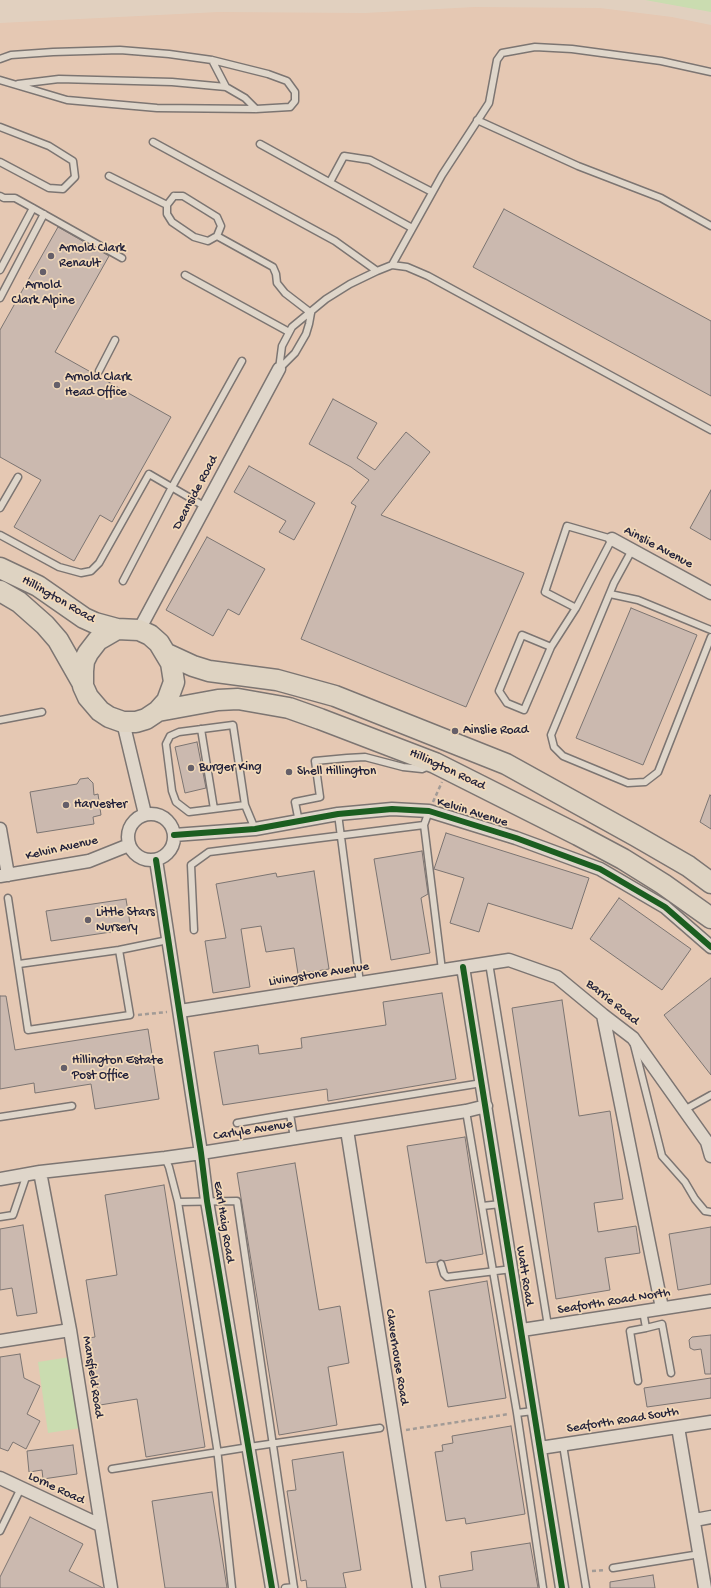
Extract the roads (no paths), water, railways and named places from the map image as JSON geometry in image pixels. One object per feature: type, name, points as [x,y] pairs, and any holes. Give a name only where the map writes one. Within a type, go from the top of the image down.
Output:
[{"type":"main road","name":"Hillington Road","points":[[0,568],[38,586],[84,618],[95,623],[117,629]]},
{"type":"main road","name":"Hillington Road","points":[[0,591],[19,602],[58,640],[84,686]]},
{"type":"main road","points":[[117,629],[139,630],[150,635],[159,643],[172,663],[174,682],[167,701],[158,711],[146,719],[136,722],[123,722],[109,717],[100,711],[88,697],[84,686],[84,660],[88,653],[98,640],[117,629]]},
{"type":"main road","name":"Hillington Road","points":[[167,654],[193,666],[209,671],[277,680],[334,696],[506,764],[688,866],[711,883]]},
{"type":"main road","name":"Hillington Road","points":[[158,711],[218,700],[238,699],[289,708],[435,763],[623,859],[663,884],[711,918]]},
{"type":"street","name":"Deanside Road","points":[[139,630],[204,506],[279,369]]},
{"type":"street","name":"Ainslie Avenue","points":[[612,539],[711,593]]},
{"type":"street","points":[[123,722],[146,814]]},
{"type":"street","name":"Kelvin Avenue","points":[[174,835],[255,829],[338,814],[392,809],[429,811],[516,838],[600,869],[665,907],[711,947]]},
{"type":"street","points":[[146,814],[162,817],[168,821],[174,835],[170,850],[156,860],[150,860],[138,856],[129,846],[128,839],[130,826],[139,817],[146,814]]},
{"type":"street","points":[[0,829],[4,876]]},
{"type":"street","name":"Kelvin Avenue","points":[[4,876],[89,860],[129,846]]},
{"type":"street","name":"Earl Haig Road","points":[[156,860],[180,1011],[207,1201],[272,1588]]},
{"type":"street","name":"Barrie Road","points":[[463,967],[509,960],[557,977],[633,1038],[707,1142],[711,1156]]},
{"type":"street","name":"Livingstone Avenue","points":[[180,1011],[463,967]]},
{"type":"street","name":"Watt Road","points":[[463,967],[562,1588]]},
{"type":"street","points":[[603,1015],[662,1308]]},
{"type":"street","name":"Carlyle Avenue","points":[[0,1179],[40,1172],[201,1153],[466,1111],[486,1106]]},
{"type":"street","name":"Claverhouse Road","points":[[347,1130],[418,1588]]},
{"type":"street","name":"Mansfield Road","points":[[40,1172],[70,1330],[111,1588]]},
{"type":"street","name":"Seaforth Road North","points":[[522,1330],[711,1301]]},
{"type":"street","points":[[0,1341],[70,1330]]},
{"type":"street","name":"Seaforth Road South","points":[[540,1448],[711,1422]]},
{"type":"street","points":[[678,1427],[695,1520],[705,1588]]},
{"type":"street","name":"Lorne Road","points":[[0,1478],[100,1525]]},
{"type":"street","points":[[695,1520],[711,1517]]},
{"type":"lane","points":[[392,265],[442,174],[489,103],[497,60],[502,53],[534,47],[572,49],[661,61],[711,72]]},
{"type":"lane","points":[[0,59],[10,54],[120,50],[169,54],[212,60],[268,74],[287,81],[295,92],[295,100],[290,107],[256,109],[157,108],[67,100],[0,80]]},
{"type":"lane","points":[[212,60],[226,87]]},
{"type":"lane","points":[[16,84],[59,79],[172,82],[226,87],[245,98],[256,109]]},
{"type":"lane","points":[[477,120],[578,166],[660,198],[711,226]]},
{"type":"lane","points":[[0,128],[49,146],[73,161],[76,177],[63,189],[50,188],[0,162]]},
{"type":"lane","points":[[153,142],[335,240],[377,271]]},
{"type":"lane","points":[[260,144],[412,228]]},
{"type":"lane","points":[[330,182],[344,156],[370,160],[432,192]]},
{"type":"lane","points":[[109,176],[167,205]]},
{"type":"lane","points":[[0,196],[4,198],[15,198],[122,258]]},
{"type":"lane","points":[[174,196],[183,196],[218,217],[221,226],[217,236],[208,241],[194,237],[172,222],[167,214],[167,205],[174,196]]},
{"type":"lane","points":[[0,270],[33,208]]},
{"type":"lane","points":[[0,298],[44,214]]},
{"type":"lane","points":[[217,236],[273,266],[277,283],[285,293],[311,313]]},
{"type":"lane","points":[[279,369],[282,346],[292,327],[311,313],[326,298],[350,284],[392,265],[407,267],[428,276],[711,430]]},
{"type":"lane","points":[[185,275],[289,332]]},
{"type":"lane","points":[[279,369],[295,353],[306,334],[311,313]]},
{"type":"lane","points":[[99,371],[115,340]]},
{"type":"lane","points":[[123,581],[172,487],[242,362]]},
{"type":"lane","points":[[0,535],[59,567],[81,573],[91,571],[99,563],[149,474],[204,506]]},
{"type":"lane","points":[[0,508],[18,477]]},
{"type":"lane","points":[[551,647],[522,635],[499,691],[507,703],[524,710],[551,647],[576,608],[612,539],[567,526],[545,592],[576,608]]},
{"type":"lane","points":[[632,550],[610,594],[551,735],[554,748],[563,756],[628,783],[645,782],[658,772],[711,637]]},
{"type":"lane","points":[[610,594],[638,600],[711,630]]},
{"type":"lane","points":[[0,720],[42,712]]},
{"type":"lane","points":[[245,805],[189,812],[176,802],[172,791],[166,744],[170,736],[179,732],[233,725],[245,805],[255,829]]},
{"type":"lane","points":[[201,729],[214,809]]},
{"type":"lane","points":[[299,822],[295,802],[320,797],[315,761],[365,757],[403,767],[422,769],[435,763]]},
{"type":"lane","points":[[429,811],[424,825],[442,970]]},
{"type":"lane","points":[[338,814],[360,983]]},
{"type":"lane","points":[[194,930],[191,866],[209,852],[424,825]]},
{"type":"lane","points":[[8,898],[28,1030],[130,1016],[119,950]]},
{"type":"lane","points":[[19,964],[119,950],[168,940]]},
{"type":"lane","points":[[489,963],[548,1326]]},
{"type":"lane","points":[[633,1038],[662,1156],[685,1182],[695,1199],[705,1211],[711,1212]]},
{"type":"lane","points":[[237,1122],[482,1083]]},
{"type":"lane","points":[[684,1110],[711,1096]]},
{"type":"lane","points":[[0,1117],[72,1106]]},
{"type":"lane","points":[[466,1111],[517,1413],[543,1588]]},
{"type":"lane","points":[[290,1114],[294,1138]]},
{"type":"lane","points":[[165,1158],[169,1167],[178,1202],[218,1453],[232,1588]]},
{"type":"lane","points":[[0,1217],[13,1215],[27,1174]]},
{"type":"lane","points":[[178,1202],[237,1201],[294,1587],[285,1588]]},
{"type":"lane","points":[[482,1206],[501,1204]]},
{"type":"lane","points":[[441,1264],[444,1274],[447,1277],[493,1270],[512,1269]]},
{"type":"lane","points":[[643,1311],[646,1328]]},
{"type":"lane","points":[[638,1381],[630,1331],[662,1324],[671,1373]]},
{"type":"lane","points":[[517,1413],[533,1411]]},
{"type":"lane","points":[[112,1469],[273,1443],[380,1428]]},
{"type":"lane","points":[[563,1445],[586,1588]]},
{"type":"lane","points":[[0,1531],[21,1488]]},
{"type":"lane","points":[[613,1568],[700,1554]]},
{"type":"place","name":"Arnold Clark Renault","points":[[51,256]]},
{"type":"place","name":"Arnold Clark Alpine","points":[[43,272]]},
{"type":"place","name":"Arnold Clark Head Office","points":[[57,385]]},
{"type":"place","name":"Ainslie Road","points":[[455,731]]},
{"type":"place","name":"Burger King","points":[[191,768]]},
{"type":"place","name":"Shell Hillington","points":[[289,772]]},
{"type":"place","name":"Harvester","points":[[66,805]]},
{"type":"place","name":"Little Stars Nursery","points":[[88,920]]},
{"type":"place","name":"Hillington Estate Post Office","points":[[64,1068]]}]
